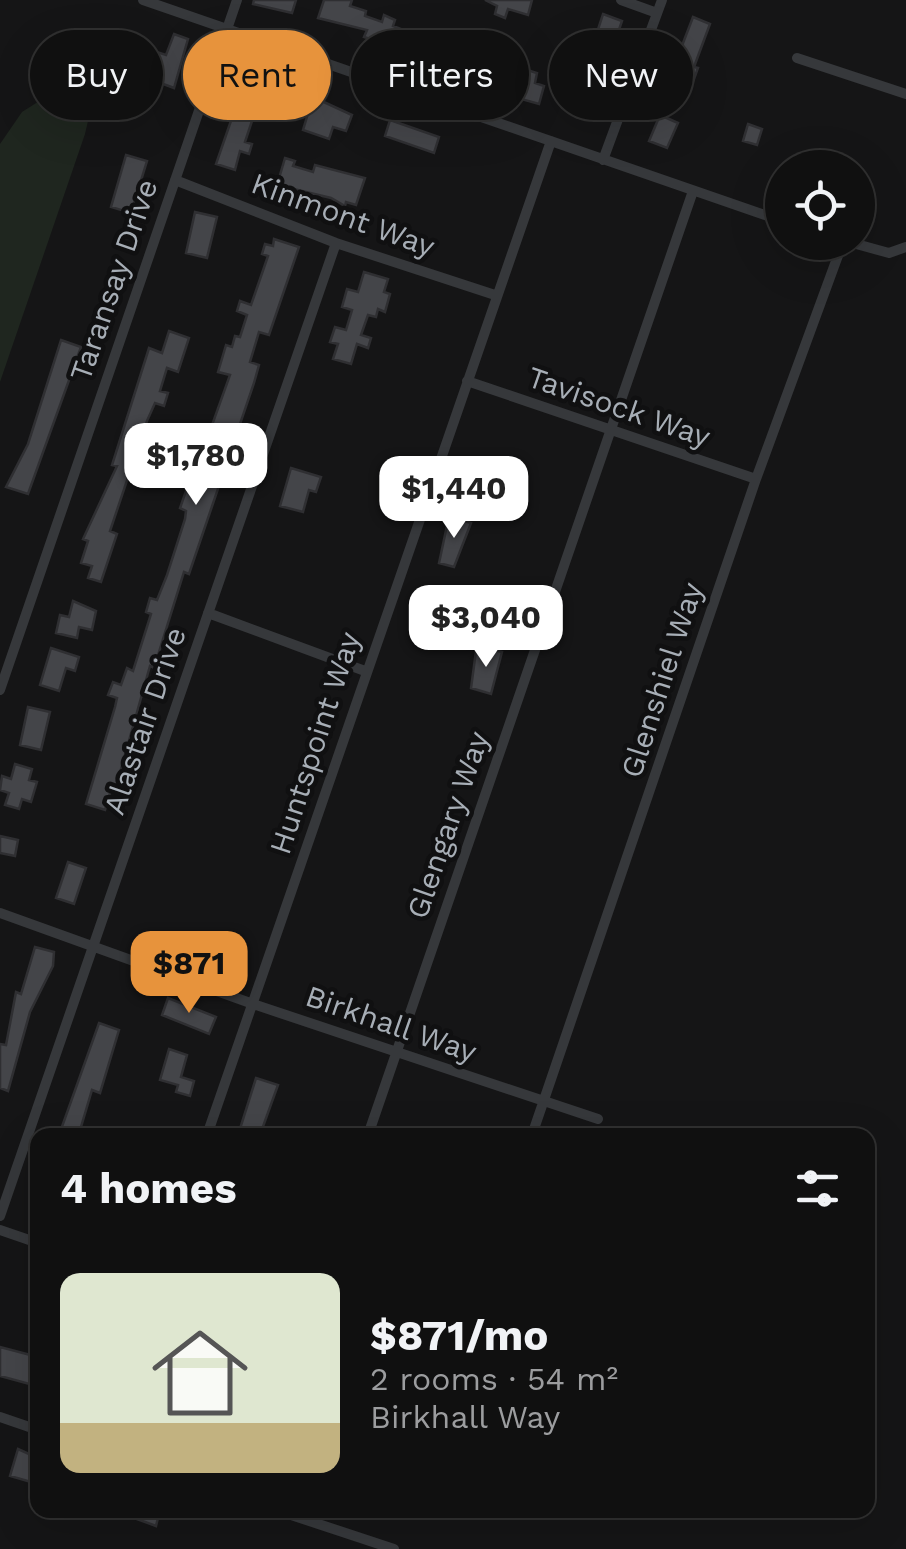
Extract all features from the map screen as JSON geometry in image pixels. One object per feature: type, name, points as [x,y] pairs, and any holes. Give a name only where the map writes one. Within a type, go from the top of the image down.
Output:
[{"type":"street","points":[[143,0],[765,215]]},
{"type":"street","name":"Taransay Drive","points":[[0,690],[238,0]]},
{"type":"street","points":[[621,0],[657,13]]},
{"type":"street","points":[[603,160],[662,0]]},
{"type":"street","points":[[797,58],[906,94]]},
{"type":"street","name":"Huntspoint Way","points":[[210,1128],[364,671],[551,141]]},
{"type":"street","name":"Kinmont Way","points":[[175,180],[336,243],[495,295]]},
{"type":"street","name":"Glengary Way","points":[[370,1128],[694,191]]},
{"type":"street","name":"Alastair Drive","points":[[31,1128],[336,243]]},
{"type":"street","points":[[875,249],[889,253],[906,247]]},
{"type":"street","name":"Glenshiel Way","points":[[535,1128],[756,479],[839,260]]},
{"type":"street","name":"Tavisock Way","points":[[467,381],[756,479]]},
{"type":"street","points":[[208,612],[364,671]]},
{"type":"street","name":"Birkhall Way","points":[[0,913],[253,1004],[598,1119]]},
{"type":"street","name":"Alastair Drive","points":[[0,1216],[30,1131]]},
{"type":"street","points":[[0,1230],[30,1240]]},
{"type":"street","points":[[0,1417],[30,1427]]},
{"type":"street","points":[[300,1518],[394,1549]]},
{"type":"shaded area","points":[[30,107],[30,120],[88,120],[0,382],[0,144],[22,112]]},
{"type":"building","points":[[254,0],[296,0],[292,13],[253,4]]},
{"type":"building","points":[[324,0],[352,0],[350,6],[366,11],[365,16],[382,22],[384,15],[395,20],[393,26],[403,30],[367,30],[318,18]]},
{"type":"building","points":[[485,0],[532,0],[528,15],[508,9],[505,18],[495,14],[497,6]]},
{"type":"building","points":[[603,14],[622,21],[619,30],[598,30]]},
{"type":"building","points":[[693,17],[710,24],[694,67],[698,68],[693,82],[693,30],[688,30]]},
{"type":"building","points":[[174,34],[183,37],[183,56],[174,88],[163,84],[163,54],[166,55]]},
{"type":"building","points":[[529,70],[537,73],[535,83],[544,86],[539,104],[529,101]]},
{"type":"building","points":[[331,105],[351,115],[346,131],[333,127],[329,139],[303,130],[306,120],[331,120]]},
{"type":"building","points":[[231,120],[252,120],[245,142],[252,144],[249,154],[240,151],[235,170],[216,164]]},
{"type":"building","points":[[390,120],[439,137],[434,153],[385,136]]},
{"type":"building","points":[[658,120],[678,123],[667,148],[649,141]]},
{"type":"building","points":[[748,124],[762,129],[757,145],[743,141]]},
{"type":"building","points":[[126,155],[147,161],[131,213],[111,207]]},
{"type":"building","points":[[285,158],[295,161],[293,166],[313,172],[315,165],[365,178],[356,205],[346,202],[345,206],[331,198],[277,185]]},
{"type":"building","points":[[195,212],[217,217],[207,258],[186,253]]},
{"type":"building","points":[[274,239],[299,247],[269,335],[259,332],[250,362],[259,365],[254,383],[189,574],[184,572],[154,668],[150,666],[116,787],[112,786],[105,810],[86,804],[117,698],[108,695],[113,682],[121,685],[127,668],[133,671],[151,614],[146,612],[150,598],[157,600],[167,575],[185,519],[186,511],[180,508],[187,488],[195,491],[202,469],[197,467],[230,375],[218,372],[226,345],[232,347],[235,336],[240,337],[247,315],[237,311],[240,301],[251,305],[268,256],[262,254],[265,244],[273,246]]},
{"type":"building","points":[[364,272],[388,279],[384,292],[390,294],[385,312],[378,309],[376,317],[368,315],[361,335],[371,338],[368,348],[357,344],[351,364],[333,359],[338,344],[330,342],[335,327],[346,330],[352,310],[342,307],[347,289],[358,292]]},
{"type":"building","points":[[169,331],[189,338],[178,372],[167,368],[160,391],[168,393],[164,406],[155,403],[147,421],[110,531],[117,534],[101,582],[88,578],[92,566],[81,563],[88,541],[83,539],[117,466],[112,465],[149,348],[162,353]]},
{"type":"building","points":[[61,340],[81,347],[28,494],[6,487],[28,444]]},
{"type":"building","points":[[291,468],[321,477],[316,492],[309,490],[303,512],[280,506]]},
{"type":"building","points":[[449,516],[471,523],[454,567],[439,563]]},
{"type":"building","points":[[73,601],[96,611],[92,630],[79,627],[77,638],[56,633],[60,615],[69,617]]},
{"type":"building","points":[[51,648],[79,657],[75,671],[66,668],[59,691],[40,685]]},
{"type":"building","points":[[486,648],[502,652],[491,694],[471,688],[476,651],[485,654]]},
{"type":"building","points":[[28,707],[50,712],[41,750],[20,745]]},
{"type":"building","points":[[15,764],[32,769],[29,780],[37,782],[31,802],[22,799],[19,809],[5,805],[9,793],[0,790],[2,776],[11,779]]},
{"type":"building","points":[[0,836],[18,840],[15,856],[0,853]]},
{"type":"building","points":[[68,862],[86,868],[74,904],[56,898]]},
{"type":"building","points":[[35,947],[54,952],[53,966],[30,1012],[8,1091],[0,1088],[0,1044],[6,1045],[16,992],[21,994]]},
{"type":"building","points":[[168,998],[216,1017],[209,1034],[162,1015]]},
{"type":"building","points":[[99,1023],[119,1030],[100,1093],[92,1090],[83,1128],[62,1128]]},
{"type":"building","points":[[169,1049],[187,1055],[181,1077],[194,1081],[190,1096],[176,1092],[178,1085],[160,1080]]},
{"type":"building","points":[[256,1078],[278,1085],[263,1128],[240,1128]]},
{"type":"building","points":[[0,1347],[30,1355],[30,1384],[0,1376]]},
{"type":"building","points":[[18,1449],[30,1454],[30,1482],[10,1476]]},
{"type":"building","points":[[134,1518],[158,1518],[156,1526]]}]
